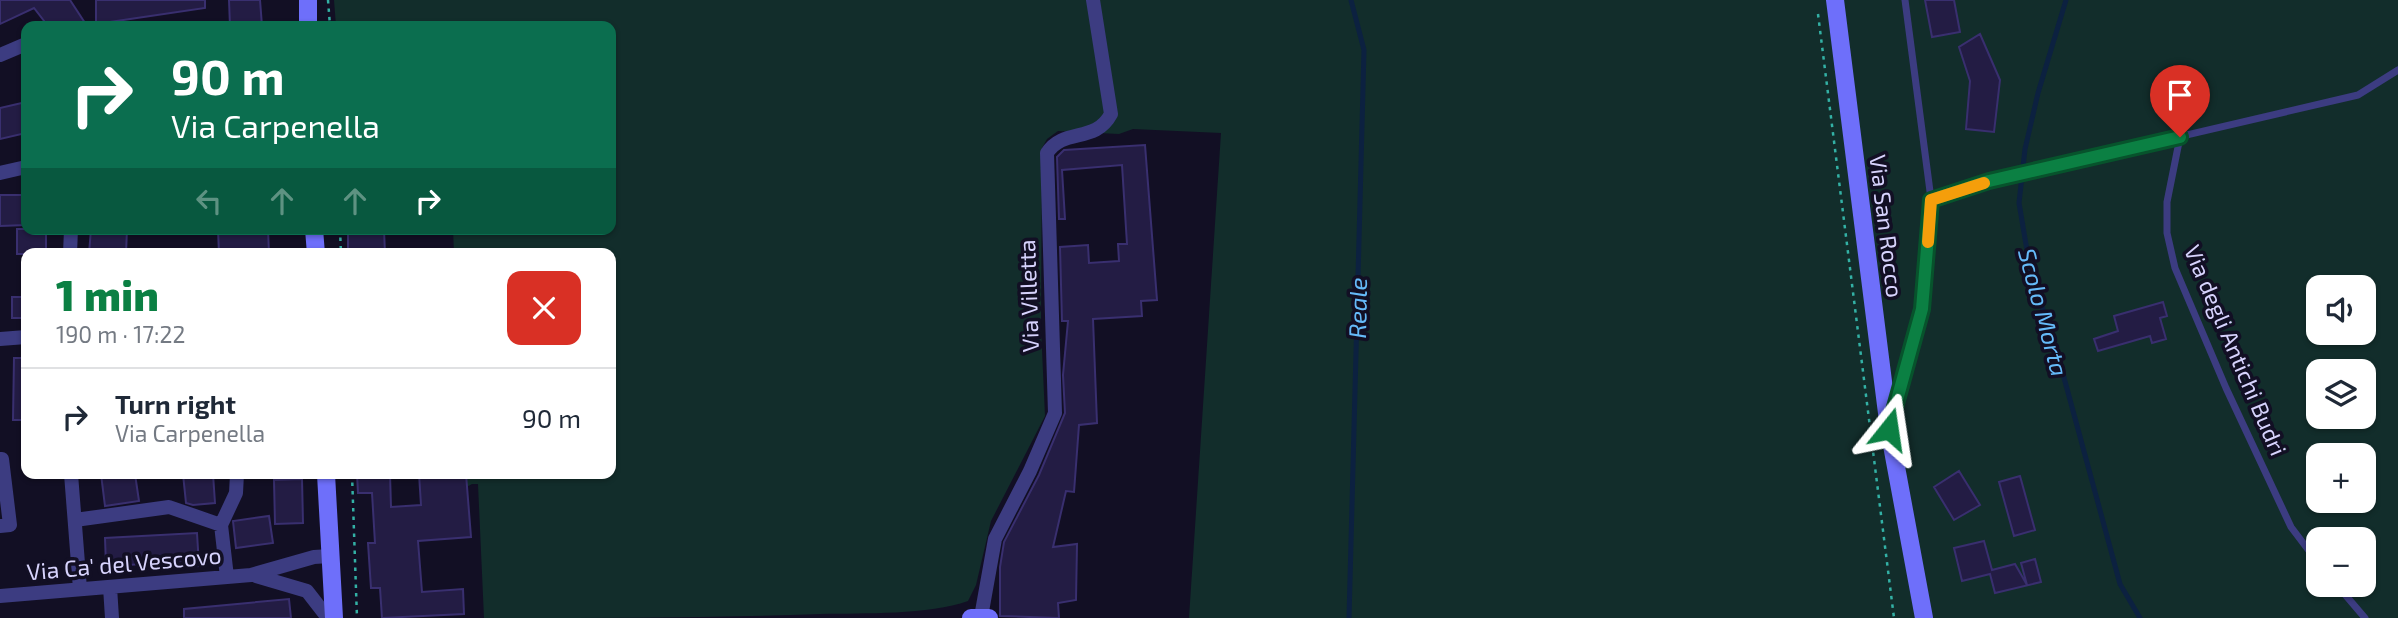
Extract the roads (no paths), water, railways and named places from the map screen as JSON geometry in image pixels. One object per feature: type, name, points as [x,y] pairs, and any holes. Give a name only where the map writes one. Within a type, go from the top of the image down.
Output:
[{"type":"main road","name":"Via San Rocco","points":[[1835,0],[1889,429],[1924,618]]},
{"type":"main road","points":[[326,479],[334,618]]},
{"type":"main road","name":"Via San Rocco","points":[[1917,581],[1936,618]]},
{"type":"main road","points":[[971,618],[989,618]]},
{"type":"street","name":"Via Villetta","points":[[981,617],[995,539],[1030,471],[1055,413],[1047,153],[1056,142],[1097,131],[1107,123],[1111,114],[1093,0]]},
{"type":"street","points":[[0,55],[21,46]]},
{"type":"street","points":[[0,173],[21,168]]},
{"type":"street","points":[[0,339],[21,337]]},
{"type":"street","points":[[0,459],[10,525],[0,526]]},
{"type":"street","points":[[71,479],[80,589]]},
{"type":"street","points":[[227,577],[220,525],[236,493],[237,479]]},
{"type":"street","points":[[75,520],[169,508],[220,525]]},
{"type":"street","name":"Via Ca' del Vescovo","points":[[0,596],[251,575],[314,557],[330,556]]},
{"type":"street","name":"Via Ca' del Vescovo","points":[[251,575],[307,591],[328,618]]},
{"type":"street","points":[[110,587],[112,618]]},
{"type":"lane","points":[[1889,429],[1922,309],[1931,200],[1905,0]]},
{"type":"lane","points":[[1931,200],[1989,181],[2029,174],[2358,95],[2398,70]]},
{"type":"lane","name":"Via degli Antichi Budri","points":[[2180,137],[2167,202],[2167,233],[2175,268],[2226,388],[2291,527],[2306,547]]},
{"type":"lane","points":[[2347,597],[2365,618]]},
{"type":"waterway","name":"Reale","points":[[1349,618],[1364,50],[1351,0]]},
{"type":"waterway","name":"Scolo Morta","points":[[2066,0],[2038,93],[2025,149],[2019,203],[2030,268],[2063,374],[2120,584],[2140,618]]}]
